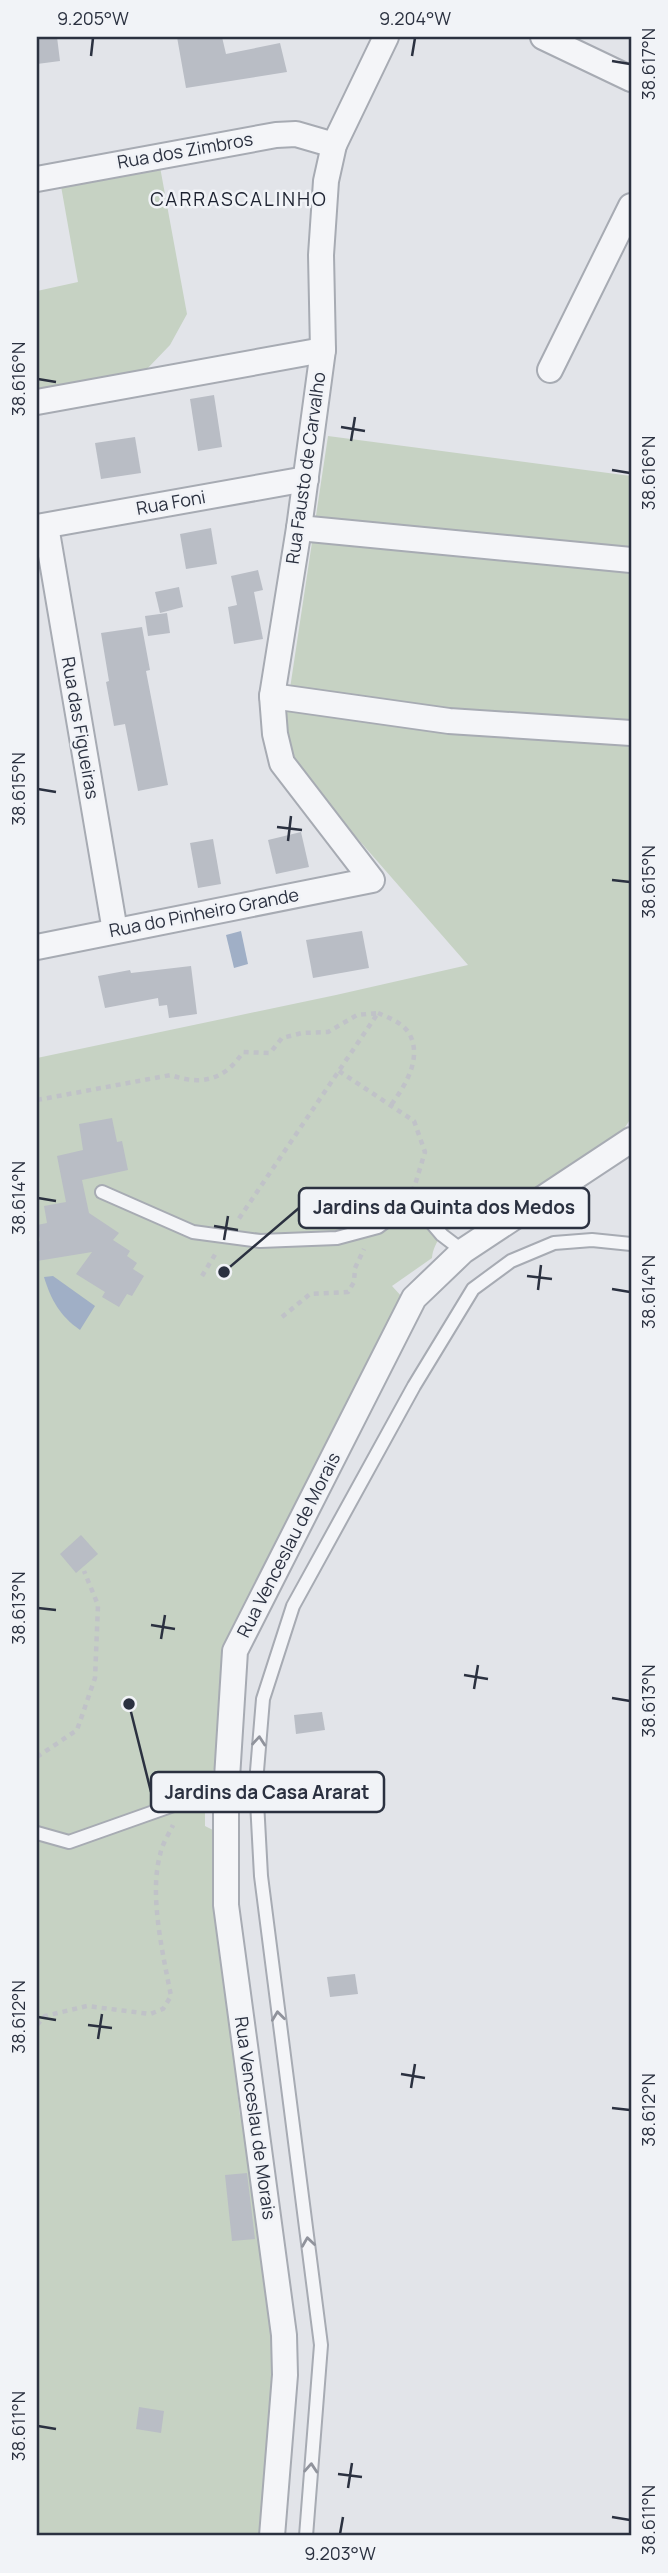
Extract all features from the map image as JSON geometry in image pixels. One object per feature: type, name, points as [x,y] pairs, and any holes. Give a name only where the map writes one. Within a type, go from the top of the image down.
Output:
[{"type":"street","name":"Rua Fausto de Carvalho","points":[[372,880],[282,764],[275,734],[272,696],[299,528],[323,350],[321,222],[334,145],[386,37]]},
{"type":"street","points":[[543,37],[631,79]]},
{"type":"street","name":"Rua dos Zimbros","points":[[37,179],[276,135],[296,134],[334,145]]},
{"type":"street","points":[[550,370],[631,206]]},
{"type":"street","points":[[37,402],[323,350]]},
{"type":"street","name":"Rua Foni","points":[[41,527],[306,479]]},
{"type":"street","name":"Rua das Figueiras","points":[[41,527],[115,931]]},
{"type":"street","points":[[299,528],[631,560]]},
{"type":"street","points":[[272,696],[449,721],[631,733]]},
{"type":"street","name":"Rua do Pinheiro Grande","points":[[37,947],[372,880]]},
{"type":"street","name":"Rua Venceslau de Morais","points":[[272,2536],[285,2375],[284,2334],[226,1905],[226,1794],[235,1651],[414,1298],[463,1251],[631,1140]]},
{"type":"lane","points":[[103,1192],[193,1232],[260,1241],[337,1238],[378,1227],[397,1213],[425,1215],[442,1235],[463,1251]]},
{"type":"lane","points":[[306,2536],[321,2344],[261,1876],[256,1783],[263,1699],[293,1606],[414,1386],[474,1289],[511,1261],[554,1243],[592,1240],[631,1244]]},
{"type":"lane","points":[[37,1833],[69,1842],[199,1796],[226,1794]]},
{"type":"path","points":[[202,1276],[379,1013]]},
{"type":"path","points":[[37,1100],[171,1074],[189,1082],[211,1079],[234,1066],[243,1052],[270,1053],[282,1038],[302,1033],[328,1032],[357,1015],[379,1013],[400,1024],[410,1034],[413,1049],[412,1070],[404,1088],[391,1105]]},
{"type":"path","points":[[340,1071],[414,1121],[425,1152],[414,1188],[398,1195]]},
{"type":"path","points":[[282,1317],[310,1294],[348,1292],[354,1282],[355,1268],[378,1227]]},
{"type":"path","points":[[37,1757],[77,1730],[94,1678],[98,1605],[84,1570]]},
{"type":"path","points":[[37,2025],[46,2016],[87,2006],[150,2014],[163,2009],[171,1996],[155,1884],[160,1854],[184,1802]]},
{"type":"green space","points":[[160,167],[187,314],[170,345],[145,371],[37,390],[37,291],[78,282],[61,186]]},
{"type":"green space","points":[[328,436],[631,476],[631,1118],[622,1132],[472,1230],[458,1227],[445,1232],[436,1244],[432,1258],[392,1286],[403,1298],[226,1645],[217,1762],[206,1787],[199,1790],[199,1801],[205,1801],[205,1826],[215,1831],[215,1901],[240,2115],[262,2108],[281,2536],[37,2536],[37,1058],[468,965],[295,767],[283,735]]},
{"type":"water","points":[[241,931],[248,964],[234,968],[226,935]]},
{"type":"water","points":[[53,1276],[95,1306],[80,1330],[67,1319],[53,1300],[44,1277]]},
{"type":"building","points":[[37,37],[57,37],[60,61],[37,64]]},
{"type":"building","points":[[177,37],[222,37],[226,54],[280,43],[287,72],[186,88]]},
{"type":"building","points":[[214,395],[222,447],[198,451],[190,399]]},
{"type":"building","points":[[135,437],[141,473],[101,479],[95,443]]},
{"type":"building","points":[[211,528],[217,564],[186,569],[180,534]]},
{"type":"building","points":[[258,570],[263,590],[254,592],[263,639],[234,644],[228,607],[237,605],[231,576]]},
{"type":"building","points":[[179,587],[183,607],[160,613],[155,592]]},
{"type":"building","points":[[167,613],[170,633],[148,636],[145,616]]},
{"type":"building","points":[[142,627],[150,670],[146,671],[168,785],[138,791],[125,724],[114,726],[101,633]]},
{"type":"building","points":[[301,832],[309,867],[276,874],[268,840]]},
{"type":"building","points":[[213,839],[221,884],[198,888],[190,843]]},
{"type":"building","points":[[362,931],[369,968],[313,978],[306,940]]},
{"type":"building","points":[[191,966],[197,1014],[169,1018],[167,1005],[159,1006],[158,998],[105,1008],[98,976],[130,970],[131,973]]},
{"type":"building","points":[[112,1118],[117,1142],[122,1141],[128,1170],[82,1180],[89,1213],[119,1233],[113,1240],[130,1251],[127,1256],[137,1263],[133,1269],[144,1276],[132,1296],[127,1294],[119,1307],[102,1297],[105,1292],[76,1274],[92,1252],[37,1261],[37,1242],[40,1241],[37,1225],[47,1223],[44,1206],[66,1202],[57,1156],[83,1150],[79,1124]]},
{"type":"building","points":[[81,1535],[98,1554],[76,1573],[60,1554]]},
{"type":"building","points":[[322,1712],[325,1730],[296,1734],[294,1715]]},
{"type":"building","points":[[355,1974],[358,1994],[330,1997],[327,1977]]},
{"type":"building","points":[[247,2173],[255,2239],[232,2241],[225,2175]]},
{"type":"building","points":[[139,2407],[164,2411],[161,2433],[136,2429]]},
{"type":"place","name":"Jardins da Quinta dos Medos","points":[[224,1272]]},
{"type":"place","name":"Jardins da Casa Ararat","points":[[129,1704]]},
{"type":"district","name":"CARRASCALINHO","points":[[239,199]]}]
